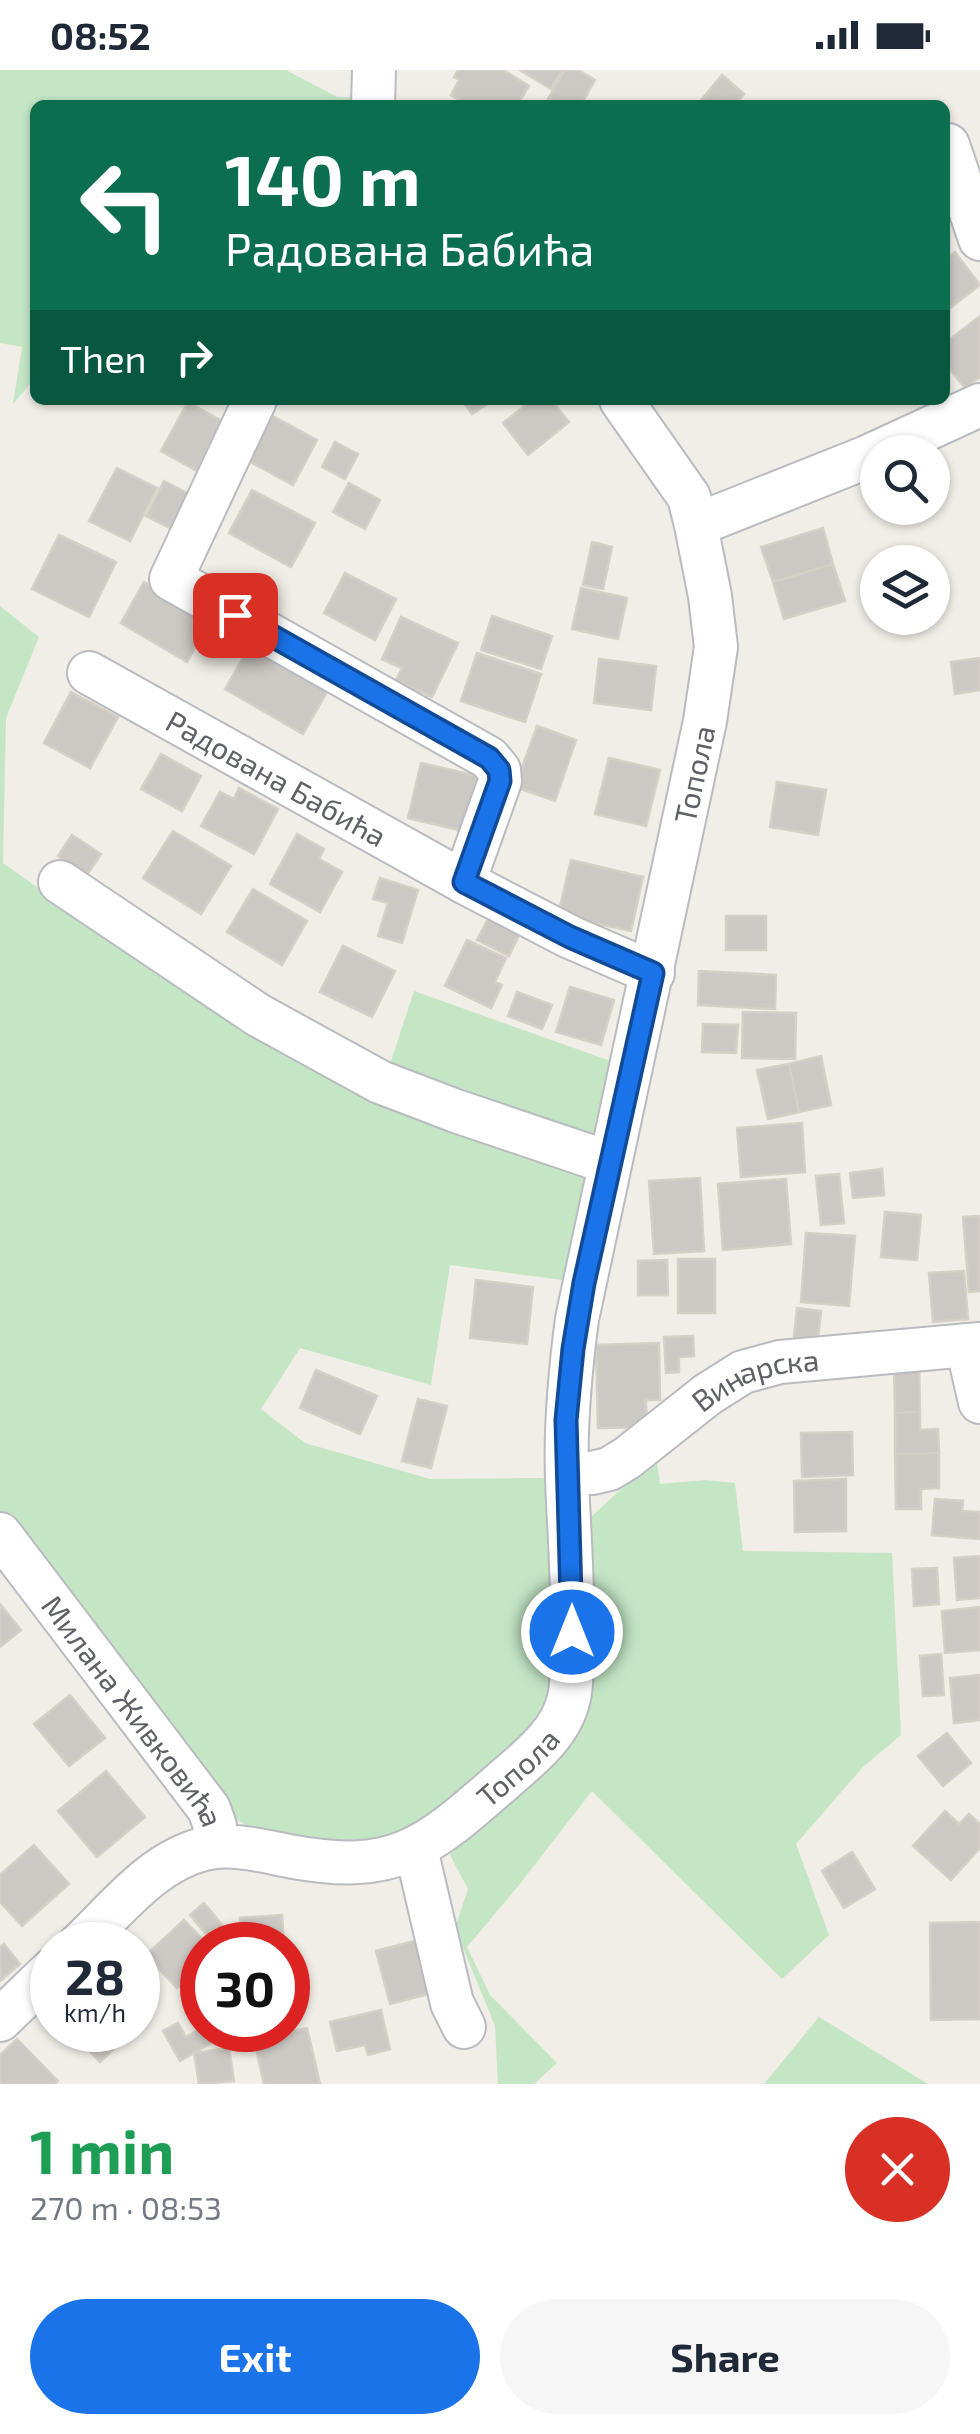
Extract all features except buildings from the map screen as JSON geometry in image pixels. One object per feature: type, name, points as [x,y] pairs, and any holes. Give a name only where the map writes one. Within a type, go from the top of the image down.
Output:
[{"type":"street","points":[[372,100],[374,70]]},
{"type":"street","points":[[950,152],[980,239]]},
{"type":"street","points":[[696,525],[866,457],[980,404]]},
{"type":"street","points":[[253,405],[171,579],[489,758],[499,770],[500,781],[464,882]]},
{"type":"street","name":"Топола","points":[[103,1922],[154,1874],[180,1857],[212,1847],[342,1863],[390,1857],[416,1848],[453,1825],[530,1757],[552,1733],[569,1698],[573,1612],[566,1420],[577,1319],[708,708],[716,647],[710,596],[689,497],[625,405]]},
{"type":"street","name":"Радована Бабића","points":[[88,672],[464,882],[570,937],[653,973]]},
{"type":"street","points":[[60,882],[258,1015],[380,1082],[610,1163]]},
{"type":"street","name":"Винарска","points":[[567,1474],[609,1468],[743,1372],[780,1362],[974,1345],[980,1402]]},
{"type":"street","name":"Милана Живковића","points":[[0,1534],[208,1809],[214,1826],[212,1847]]},
{"type":"street","points":[[416,1848],[452,2003],[464,2027]]},
{"type":"street","points":[[0,2020],[30,1991]]},
{"type":"green space","points":[[0,70],[286,70],[337,97],[371,98],[30,100],[30,384],[13,404],[22,347],[0,343]]},
{"type":"green space","points":[[0,606],[39,637],[6,718],[3,863],[51,897],[379,1098],[414,991],[630,1068],[584,1283],[450,1265],[431,1385],[300,1348],[261,1409],[305,1443],[430,1479],[547,1478],[556,1595],[554,1685],[525,1734],[413,1830],[317,1848],[254,1830],[238,1820],[0,1534]]},
{"type":"green space","points":[[656,1457],[660,1484],[706,1480],[735,1483],[743,1551],[892,1553],[901,1735],[863,1767],[796,1844],[829,1935],[782,1979],[592,1791],[467,1947],[490,1995],[557,2063],[534,2084],[498,2084],[495,2026],[455,1928],[468,1889],[450,1855],[489,1811],[557,1758],[588,1572],[592,1516]]},
{"type":"green space","points":[[819,2017],[928,2084],[764,2084]]},
{"type":"route","points":[[235,615],[489,758],[499,770],[500,781],[464,882],[570,937],[653,973],[584,1283],[568,1385],[572,1632]]}]
